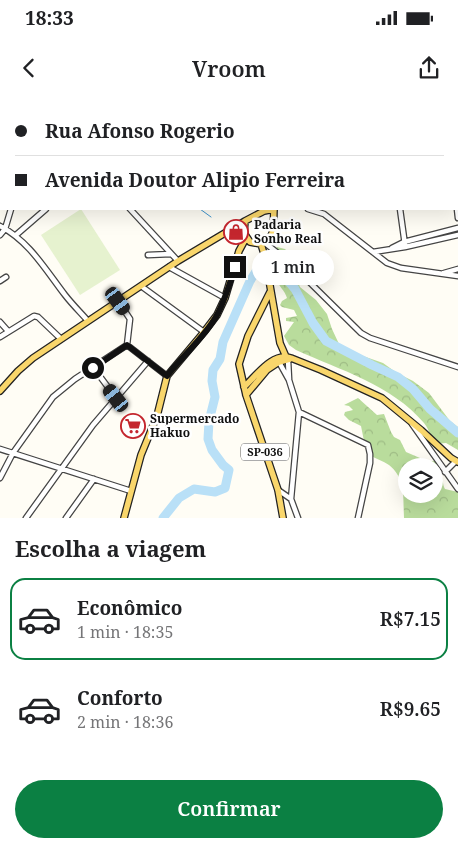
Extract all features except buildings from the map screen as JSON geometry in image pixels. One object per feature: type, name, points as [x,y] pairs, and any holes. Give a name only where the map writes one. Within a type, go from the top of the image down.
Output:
[{"type":"main road","points":[[0,391],[23,366],[88,321],[178,261],[245,221],[270,210]]},
{"type":"main road","points":[[245,221],[243,228],[246,238],[255,244],[263,244],[270,238],[275,210]]},
{"type":"main road","points":[[124,518],[141,455],[157,416],[167,376],[217,315],[246,238]]},
{"type":"main road","points":[[246,395],[267,370],[279,360],[280,343],[263,244]]},
{"type":"main road","points":[[244,386],[239,364],[243,348],[270,292]]},
{"type":"main road","points":[[280,343],[289,358]]},
{"type":"main road","points":[[244,386],[267,364],[289,358],[321,370],[382,398],[457,461]]},
{"type":"main road","name":"SP-036","points":[[244,386],[278,490],[283,518]]},
{"type":"street","points":[[0,236],[6,229],[11,210]]},
{"type":"street","points":[[16,235],[45,210]]},
{"type":"street","points":[[131,210],[178,261]]},
{"type":"street","points":[[400,210],[405,245]]},
{"type":"street","points":[[325,211],[387,263],[401,268],[458,276]]},
{"type":"street","points":[[0,226],[16,235],[32,252],[88,321]]},
{"type":"street","points":[[373,252],[405,245],[458,228]]},
{"type":"street","points":[[405,245],[458,235]]},
{"type":"street","points":[[263,244],[289,262],[361,333],[370,338],[458,366]]},
{"type":"street","points":[[148,255],[171,254]]},
{"type":"street","points":[[169,267],[225,298]]},
{"type":"street","points":[[441,274],[458,269]]},
{"type":"street","points":[[0,281],[6,277]]},
{"type":"street","points":[[141,286],[204,332]]},
{"type":"street","points":[[0,478],[13,453],[53,397],[127,345],[130,319],[118,301]]},
{"type":"street","points":[[0,337],[34,316],[38,317],[61,340]]},
{"type":"street","points":[[0,322],[8,331]]},
{"type":"street","points":[[127,345],[167,376]]},
{"type":"street","points":[[288,380],[289,358]]},
{"type":"street","points":[[279,360],[299,412],[291,499],[298,518]]},
{"type":"street","points":[[26,518],[93,425],[148,361]]},
{"type":"street","points":[[93,368],[116,398]]},
{"type":"street","points":[[299,412],[368,445],[370,463],[358,518]]},
{"type":"street","points":[[410,421],[458,490]]},
{"type":"street","points":[[0,449],[131,491]]},
{"type":"street","points":[[445,472],[457,461]]},
{"type":"street","points":[[66,518],[94,479]]},
{"type":"street","points":[[278,490],[291,499]]},
{"type":"green space","points":[[82,210],[120,270],[80,295],[41,235]]},
{"type":"green space","points":[[277,247],[285,249],[312,279],[312,281],[292,267],[300,287],[316,300],[327,314],[339,344],[363,356],[383,363],[429,393],[450,421],[458,427],[458,450],[446,443],[435,444],[424,423],[397,398],[381,388],[296,350],[289,345],[284,336],[294,322],[286,321],[286,318],[297,316],[294,310],[280,305],[287,298],[273,271],[272,254]]},
{"type":"green space","points":[[358,398],[377,415],[384,414],[391,432],[394,437],[400,440],[406,452],[420,458],[398,458],[398,476],[389,465],[370,455],[364,441],[361,426],[344,415],[345,412],[353,410],[349,406],[344,405]]},
{"type":"green space","points":[[443,482],[445,489],[458,492],[458,518],[404,518],[403,503],[443,503]]},
{"type":"waterway","points":[[201,210],[211,217]]},
{"type":"waterway","points":[[163,518],[179,498],[194,489],[215,492],[225,488],[229,470],[212,450],[208,439],[209,421],[215,397],[212,381],[213,370],[220,359],[223,342],[250,281],[262,262],[271,262],[275,265],[295,289],[313,323],[326,341],[398,377],[413,389],[430,409],[458,433]]},
{"type":"place","name":"Padaria Sonho Real","points":[[236,232]]},
{"type":"place","name":"Supermercado Hakuo","points":[[133,426]]},
{"type":"route","points":[[93,368],[127,345],[167,376],[217,315],[225,298],[235,267]]}]
